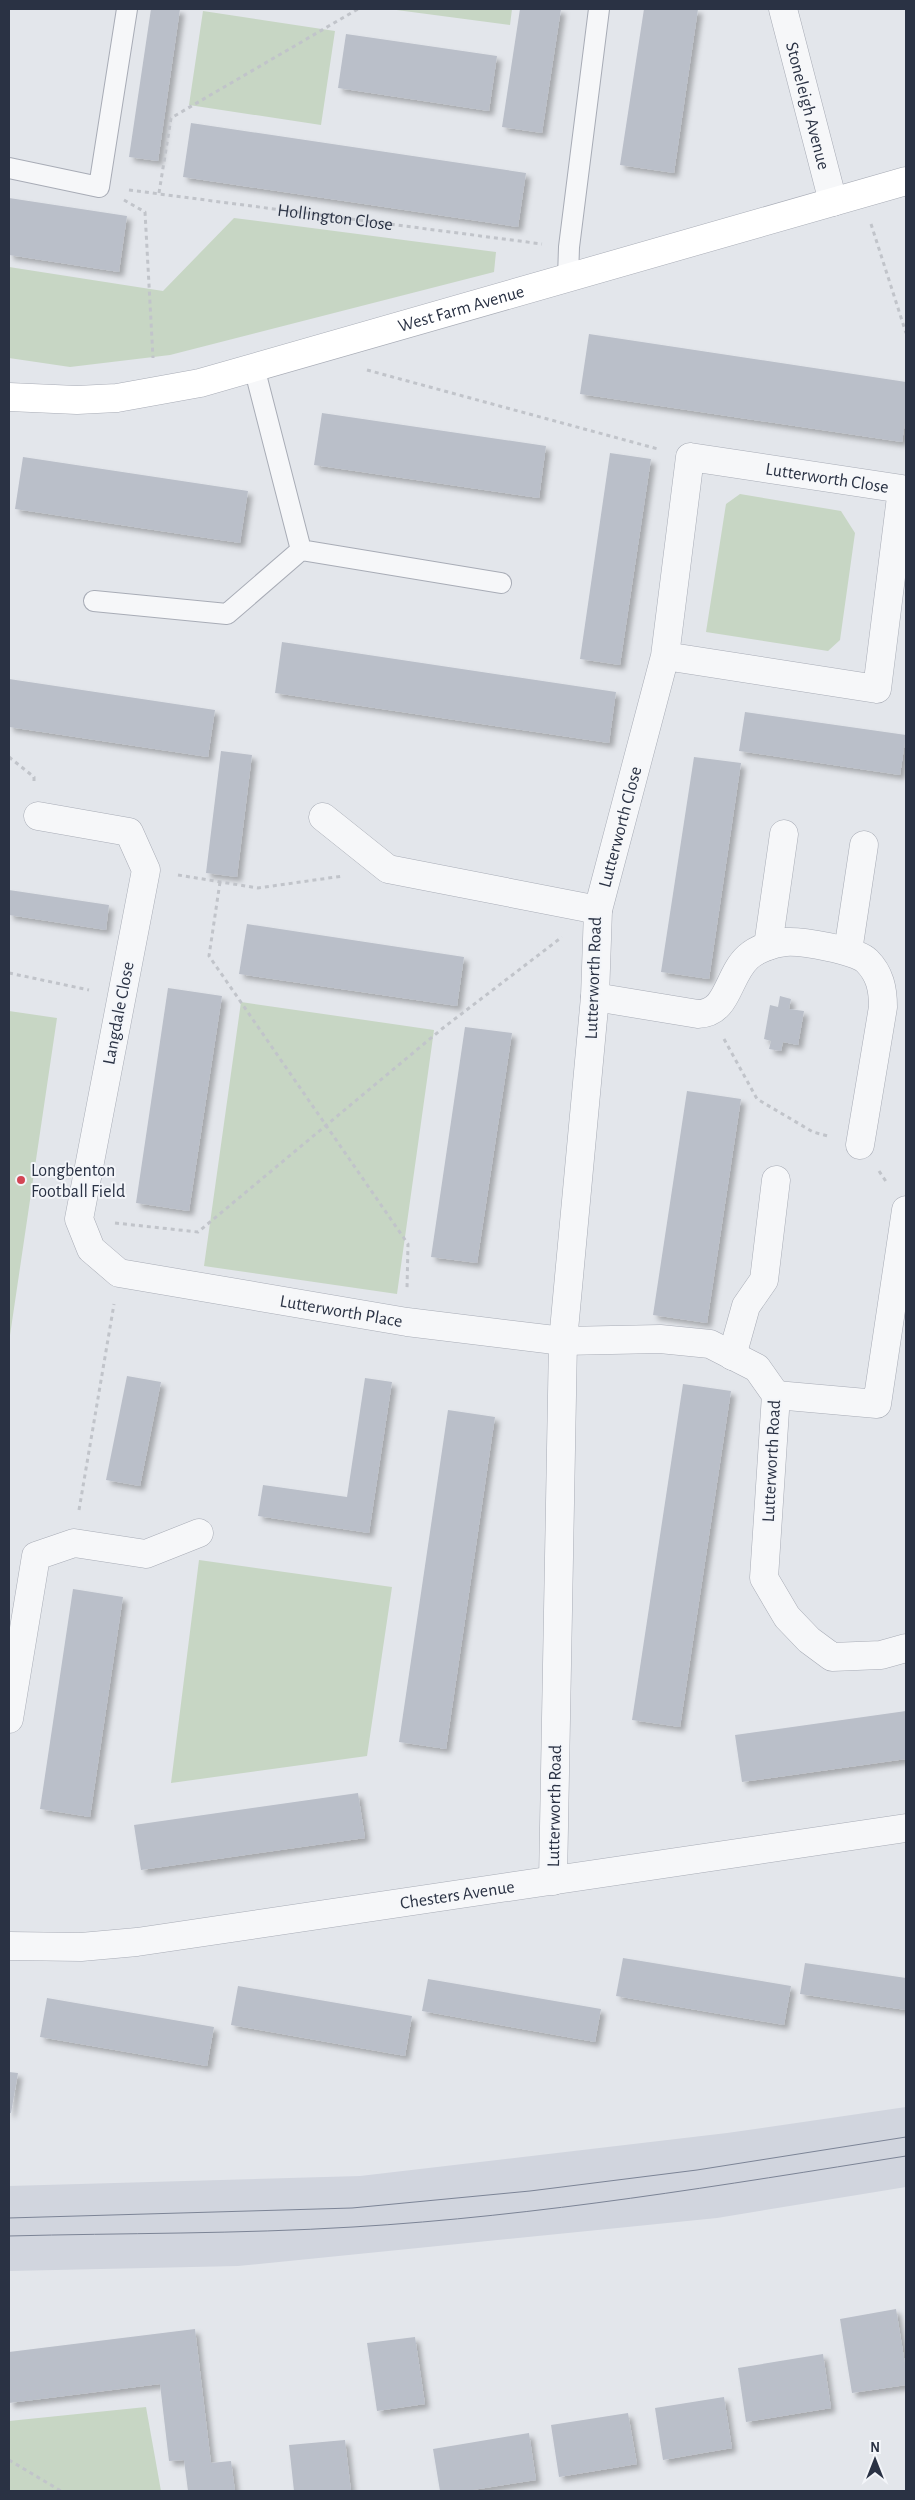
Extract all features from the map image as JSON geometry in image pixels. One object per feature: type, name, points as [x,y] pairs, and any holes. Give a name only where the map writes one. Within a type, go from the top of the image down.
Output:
[{"type":"street","name":"Stoneleigh Avenue","points":[[783,9],[833,202]]},
{"type":"street","name":"West Farm Avenue","points":[[9,397],[77,400],[117,398],[154,393],[200,383],[906,181]]},
{"type":"street","name":"Lutterworth Close","points":[[598,910],[665,656],[690,457],[902,490],[877,689],[665,656]]},
{"type":"street","points":[[38,816],[129,832],[146,870]]},
{"type":"street","name":"Lutterworth Road","points":[[323,817],[388,869],[598,910],[595,997],[564,1341],[553,1881]]},
{"type":"street","points":[[768,946],[784,834]]},
{"type":"street","points":[[848,950],[864,845]]},
{"type":"street","name":"Langdale Close","points":[[79,1219],[146,870]]},
{"type":"street","points":[[595,997],[698,1014],[710,1014],[720,1006],[736,970],[749,956],[768,946],[788,942],[848,950],[866,960],[877,973],[883,990],[883,1006],[860,1145]]},
{"type":"street","points":[[732,1356],[746,1306],[764,1280],[776,1180]]},
{"type":"street","points":[[776,1395],[877,1404],[906,1210]]},
{"type":"street","points":[[79,1219],[90,1249],[119,1273]]},
{"type":"street","name":"Lutterworth Place","points":[[119,1273],[407,1322],[564,1341]]},
{"type":"street","name":"Lutterworth Road","points":[[564,1341],[660,1339],[710,1344],[757,1368],[776,1395],[764,1578],[787,1617],[809,1640],[832,1657],[881,1655],[906,1648]]},
{"type":"street","points":[[9,1719],[36,1556],[74,1543],[146,1554],[198,1533]]},
{"type":"street","name":"Chesters Avenue","points":[[9,1946],[82,1948],[137,1942],[906,1828]]},
{"type":"lane","points":[[9,168],[99,187],[127,9]]},
{"type":"lane","points":[[568,278],[569,247],[599,9]]},
{"type":"lane","points":[[254,367],[301,550]]},
{"type":"lane","points":[[94,601],[226,614],[301,550],[501,583]]},
{"type":"path","points":[[159,193],[171,118],[358,9]]},
{"type":"path","name":"Hollington Close","points":[[99,187],[159,193],[569,247]]},
{"type":"path","points":[[99,187],[145,212],[154,393]]},
{"type":"path","points":[[862,195],[906,333]]},
{"type":"path","points":[[363,369],[690,457]]},
{"type":"path","points":[[146,870],[258,888],[388,869]]},
{"type":"path","points":[[220,882],[209,956],[408,1244],[407,1322]]},
{"type":"path","points":[[79,1219],[198,1232],[443,1028],[598,910]]},
{"type":"path","points":[[9,973],[121,997]]},
{"type":"path","points":[[710,1014],[757,1099],[813,1132],[860,1145],[906,1210]]},
{"type":"path","points":[[74,1543],[119,1273]]},
{"type":"path","points":[[9,2460],[61,2491]]},
{"type":"shaded area","points":[[906,2107],[906,2187],[717,2218],[238,2266],[9,2271],[9,2186],[360,2176],[727,2133]]},
{"type":"green space","points":[[389,9],[512,9],[510,25]]},
{"type":"green space","points":[[203,11],[335,31],[321,125],[189,105]]},
{"type":"green space","points":[[234,218],[496,252],[494,272],[170,355],[70,367],[9,358],[9,267],[163,291]]},
{"type":"green space","points":[[740,494],[841,511],[855,533],[840,640],[828,651],[706,632],[726,504]]},
{"type":"green space","points":[[241,1002],[434,1030],[397,1294],[204,1266]]},
{"type":"green space","name":"Longbenton Football Field","points":[[9,1011],[57,1018],[9,1342]]},
{"type":"green space","points":[[199,1560],[392,1587],[367,1756],[171,1783]]},
{"type":"green space","points":[[146,2407],[161,2491],[9,2491],[9,2421]]},
{"type":"building","points":[[151,9],[180,9],[158,161],[129,157]]},
{"type":"building","points":[[520,9],[561,9],[542,133],[502,127]]},
{"type":"building","points":[[644,9],[698,9],[674,173],[620,165]]},
{"type":"building","points":[[346,34],[497,56],[489,111],[338,88]]},
{"type":"building","points":[[191,123],[526,173],[518,227],[183,177]]},
{"type":"building","points":[[9,198],[127,216],[119,272],[9,255]]},
{"type":"building","points":[[589,334],[906,382],[906,416],[902,442],[580,394]]},
{"type":"building","points":[[322,413],[546,446],[539,498],[314,465]]},
{"type":"building","points":[[610,453],[651,459],[620,665],[580,659]]},
{"type":"building","points":[[23,457],[248,491],[240,543],[15,509]]},
{"type":"building","points":[[282,642],[616,692],[609,743],[275,693]]},
{"type":"building","points":[[9,679],[215,710],[208,757],[9,727]]},
{"type":"building","points":[[745,712],[906,735],[900,775],[739,751]]},
{"type":"building","points":[[221,751],[252,755],[237,877],[206,873]]},
{"type":"building","points":[[694,757],[741,763],[709,979],[661,972]]},
{"type":"building","points":[[9,890],[109,905],[106,930],[9,915]]},
{"type":"building","points":[[247,924],[464,957],[457,1006],[239,974]]},
{"type":"building","points":[[168,988],[222,996],[189,1211],[136,1203]]},
{"type":"building","points":[[780,996],[791,999],[789,1009],[804,1011],[798,1045],[783,1042],[781,1051],[769,1049],[771,1041],[764,1039],[770,1005],[778,1007]]},
{"type":"building","points":[[465,1027],[512,1033],[477,1263],[431,1257]]},
{"type":"building","points":[[687,1091],[741,1099],[707,1323],[653,1315]]},
{"type":"building","points":[[127,1376],[161,1382],[140,1486],[106,1480]]},
{"type":"building","points":[[365,1378],[392,1382],[369,1533],[258,1516],[263,1485],[347,1497]]},
{"type":"building","points":[[683,1384],[731,1391],[680,1727],[632,1720]]},
{"type":"building","points":[[448,1410],[495,1417],[446,1749],[399,1742]]},
{"type":"building","points":[[73,1589],[123,1597],[90,1817],[40,1809]]},
{"type":"building","points":[[906,1711],[906,1759],[742,1782],[735,1735]]},
{"type":"building","points":[[358,1793],[365,1838],[141,1870],[134,1825]]},
{"type":"building","points":[[623,1958],[791,1986],[784,2025],[616,1996]]},
{"type":"building","points":[[805,1963],[906,1978],[906,2010],[800,1994]]},
{"type":"building","points":[[428,1979],[601,2009],[595,2042],[422,2011]]},
{"type":"building","points":[[238,1986],[412,2016],[405,2056],[231,2025]]},
{"type":"building","points":[[47,1998],[214,2027],[207,2066],[40,2037]]},
{"type":"building","points":[[9,2072],[18,2073],[11,2113],[9,2113]]},
{"type":"building","points":[[896,2309],[906,2370],[906,2385],[852,2393],[840,2319]]},
{"type":"building","points":[[195,2329],[211,2463],[231,2461],[235,2491],[188,2491],[184,2460],[169,2461],[160,2384],[9,2403],[9,2352]]},
{"type":"building","points":[[415,2337],[425,2404],[377,2411],[367,2343]]},
{"type":"building","points":[[823,2354],[831,2408],[746,2422],[738,2368]]},
{"type":"building","points":[[724,2397],[732,2448],[663,2460],[655,2408]]},
{"type":"building","points":[[628,2413],[637,2464],[559,2477],[551,2425]]},
{"type":"building","points":[[529,2433],[536,2480],[466,2491],[440,2491],[433,2449]]},
{"type":"building","points":[[345,2440],[351,2491],[294,2491],[289,2445]]},
{"type":"tram line","points":[[9,2218],[352,2208],[530,2191],[697,2170],[906,2137]]},
{"type":"tram line","points":[[9,2236],[267,2231],[423,2222],[631,2198],[906,2156]]},
{"type":"place","name":"Longbenton Football Field","points":[[21,1180]]}]
